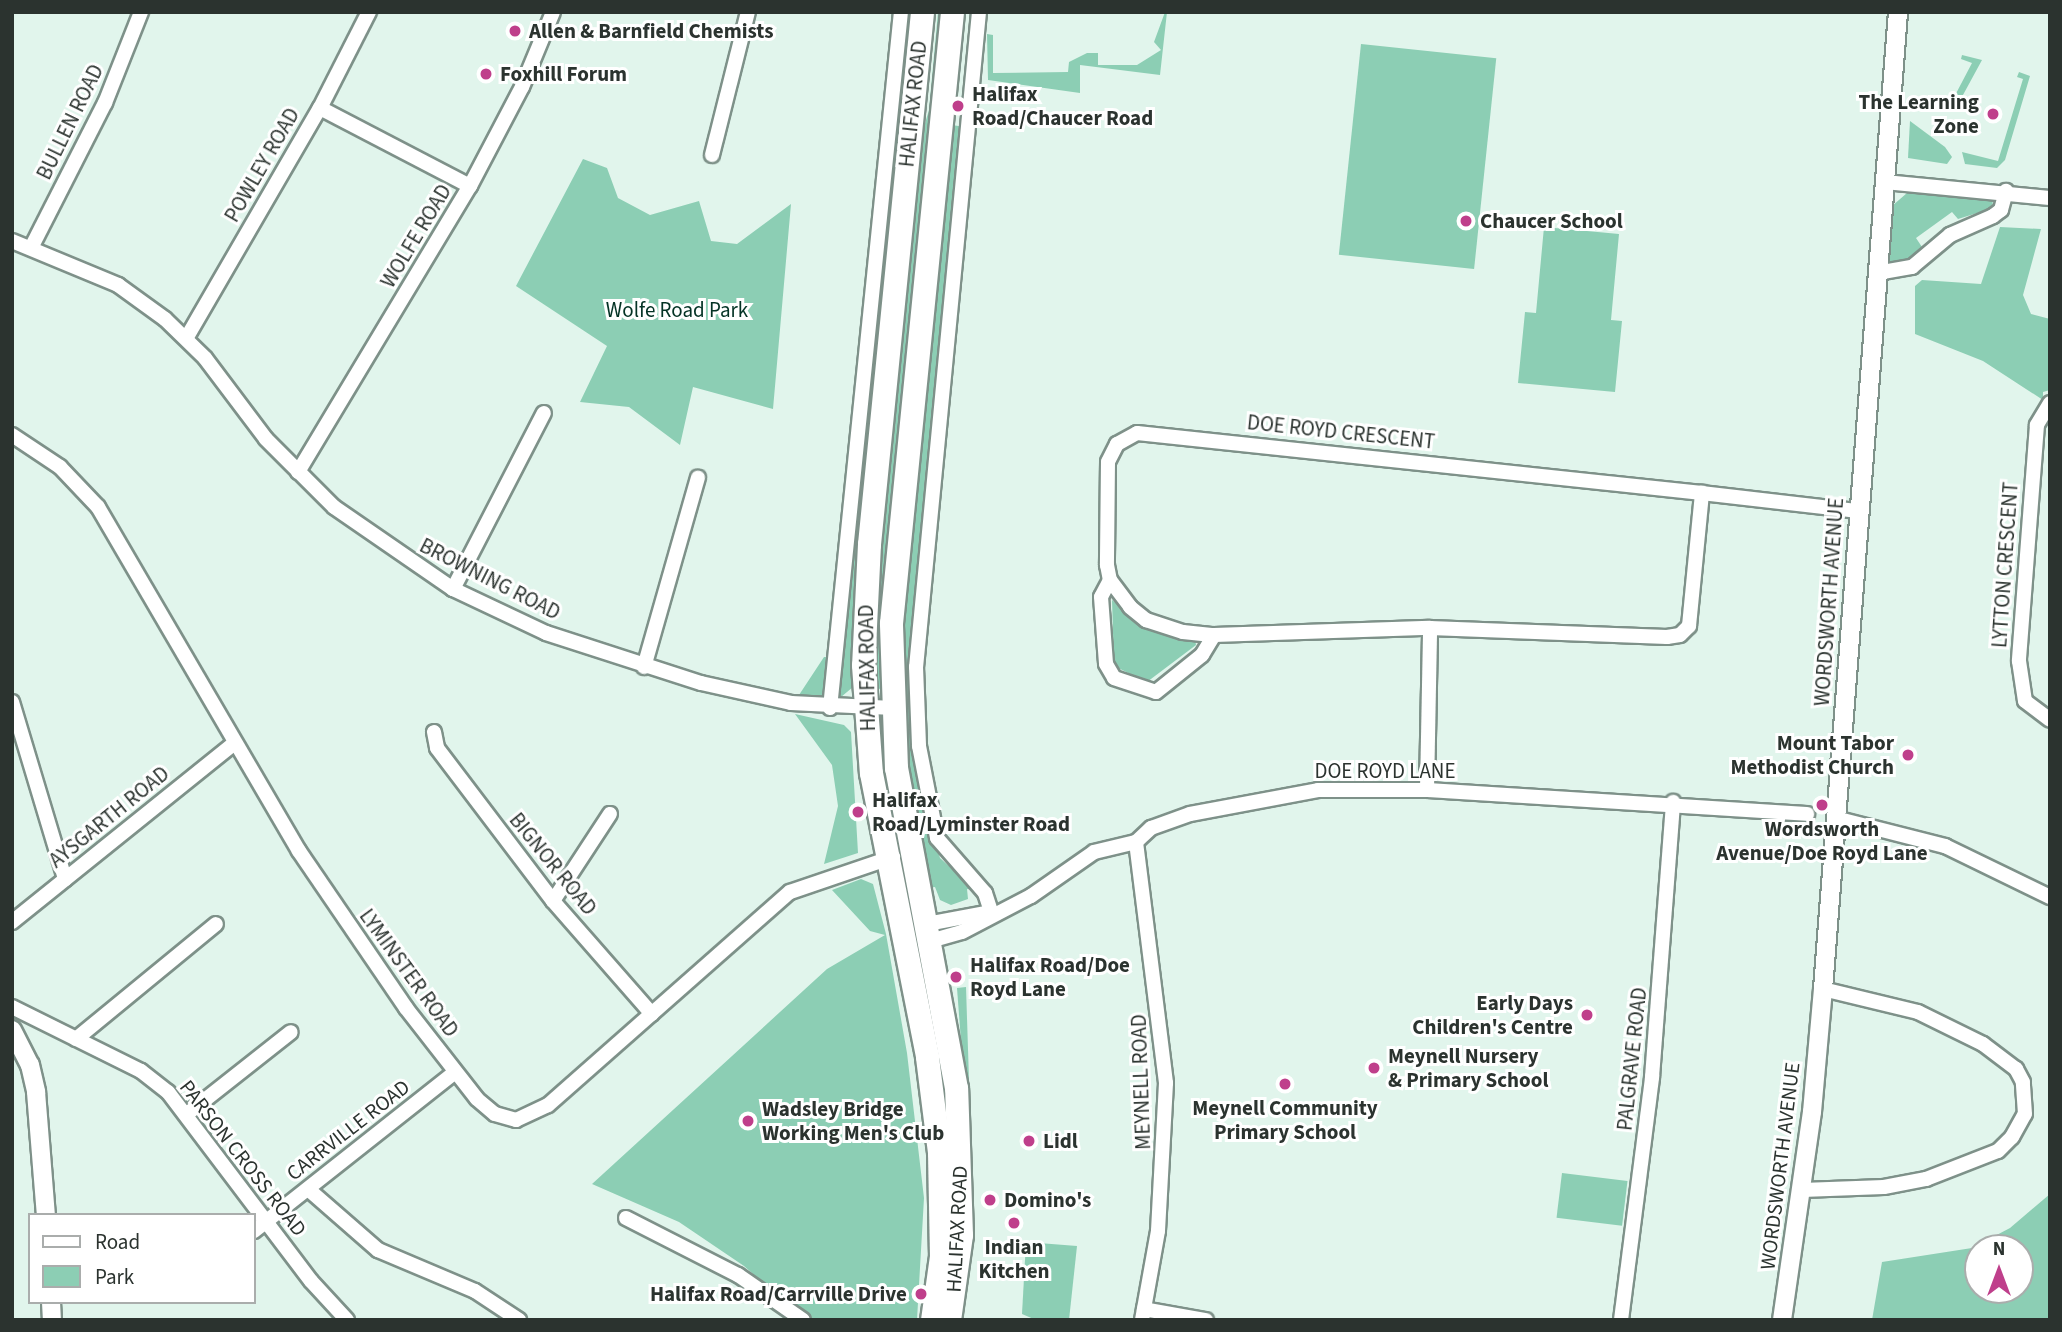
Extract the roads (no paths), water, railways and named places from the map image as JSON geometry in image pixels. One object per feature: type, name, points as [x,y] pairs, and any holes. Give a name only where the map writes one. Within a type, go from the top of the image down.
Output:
[{"type":"highway","name":"HALIFAX ROAD","points":[[922,12],[869,544],[866,710],[886,858],[927,1057],[939,1152],[941,1256],[932,1320]]},
{"type":"highway","name":"HALIFAX ROAD","points":[[949,1320],[960,1259],[961,1161],[956,1088],[896,768],[891,623],[896,547],[952,12]]},
{"type":"highway","points":[[903,938],[928,933]]},
{"type":"street","name":"BULLEN ROAD","points":[[32,248],[105,103],[141,12]]},
{"type":"street","name":"POWLEY ROAD","points":[[187,337],[320,108],[369,12]]},
{"type":"street","name":"WOLFE ROAD","points":[[298,472],[470,186],[522,87],[553,12]]},
{"type":"street","points":[[712,155],[748,12]]},
{"type":"street","name":"HALIFAX ROAD","points":[[830,708],[901,12]]},
{"type":"street","points":[[979,12],[916,667],[919,746],[937,838],[985,893],[991,912]]},
{"type":"street","name":"WORDSWORTH AVENUE","points":[[1782,1320],[1801,1190],[1823,989],[1898,12]]},
{"type":"street","points":[[320,108],[470,186]]},
{"type":"street","points":[[1884,181],[2006,191],[2050,198]]},
{"type":"street","points":[[1877,273],[1912,267],[1950,235],[1993,216],[2001,210],[2006,191]]},
{"type":"street","name":"BROWNING ROAD","points":[[12,241],[118,285],[187,337],[266,439],[298,472],[368,535],[453,589],[546,633],[644,667],[751,695],[830,708],[893,708]]},
{"type":"street","name":"LYTTON CRESCENT","points":[[2050,403],[2037,425],[2019,661],[2025,701],[2050,720]]},
{"type":"street","points":[[453,589],[544,413]]},
{"type":"street","name":"DOE ROYD CRESCENT","points":[[1214,635],[1202,655],[1156,692],[1114,678],[1106,664],[1101,597],[1110,580],[1106,542],[1108,462],[1117,444],[1137,433],[1858,511]]},
{"type":"street","name":"LYMINSTER ROAD","points":[[12,435],[60,467],[98,506],[233,744],[362,946],[455,1072],[495,1114],[528,1118],[548,1105],[790,892],[886,858],[912,852]]},
{"type":"street","points":[[644,667],[698,478]]},
{"type":"street","points":[[1110,580],[1130,607],[1146,620],[1183,632],[1214,635],[1430,628],[1680,635],[1689,626],[1692,607],[1702,493]]},
{"type":"street","points":[[1427,790],[1430,628]]},
{"type":"street","points":[[12,703],[65,879]]},
{"type":"street","name":"BIGNOR ROAD","points":[[434,732],[437,748],[553,901],[652,1014]]},
{"type":"street","name":"AYSGARTH ROAD","points":[[12,922],[233,744]]},
{"type":"street","name":"DOE ROYD LANE","points":[[928,933],[1031,896],[1094,852],[1136,842],[1151,828],[1190,814],[1272,795],[1318,790],[1427,790],[1674,802],[1807,814]]},
{"type":"street","name":"PALGRAVE ROAD","points":[[1621,1320],[1652,1077],[1674,802]]},
{"type":"street","points":[[553,901],[610,814]]},
{"type":"street","points":[[1835,818],[1945,846],[2050,897]]},
{"type":"street","name":"MEYNELL ROAD","points":[[1136,842],[1166,1083],[1163,1184],[1143,1314]]},
{"type":"street","points":[[76,1039],[216,925]]},
{"type":"street","points":[[1801,1190],[1860,1189],[1926,1179],[1998,1150],[2012,1137],[2025,1114],[2023,1082],[2016,1069],[1983,1044],[1918,1012],[1823,989]]},
{"type":"street","name":"PARSON CROSS ROAD","points":[[12,1007],[153,1079],[187,1114],[347,1320]]},
{"type":"street","points":[[12,1030],[30,1065],[36,1092],[46,1213]]},
{"type":"street","points":[[187,1114],[291,1032]]},
{"type":"street","name":"CARRVILLE ROAD","points":[[256,1229],[455,1072]]},
{"type":"street","points":[[308,1189],[378,1250],[475,1291],[519,1320]]},
{"type":"street","points":[[626,1218],[738,1275],[803,1320]]},
{"type":"street","points":[[1143,1314],[1206,1320]]},
{"type":"place","name":"Allen & Barnfield Chemists","points":[[515,31]]},
{"type":"place","name":"Foxhill Forum","points":[[486,74]]},
{"type":"place","name":"Halifax Road/Chaucer Road","points":[[958,106]]},
{"type":"place","name":"The Learning Zone","points":[[1993,114]]},
{"type":"place","name":"Chaucer School","points":[[1466,221]]},
{"type":"place","name":"Mount Tabor Methodist Church","points":[[1908,755]]},
{"type":"place","name":"Wordsworth Avenue/Doe Royd Lane","points":[[1822,805]]},
{"type":"place","name":"Halifax Road/Lyminster Road","points":[[858,812]]},
{"type":"place","name":"Halifax Road/Doe Royd Lane","points":[[956,977]]},
{"type":"place","name":"Early Days Children's Centre","points":[[1587,1015]]},
{"type":"place","name":"Meynell Nursery & Primary School","points":[[1374,1068]]},
{"type":"place","name":"Meynell Community Primary School","points":[[1285,1084]]},
{"type":"place","name":"Wadsley Bridge Working Men's Club","points":[[748,1121]]},
{"type":"place","name":"Lidl","points":[[1029,1141]]},
{"type":"place","name":"Domino's","points":[[990,1200]]},
{"type":"place","name":"Indian Kitchen","points":[[1014,1223]]},
{"type":"place","name":"Halifax Road/Carrville Drive","points":[[921,1294]]},
{"type":"park label","name":"Wolfe Road Park","points":[[677,310]]}]
